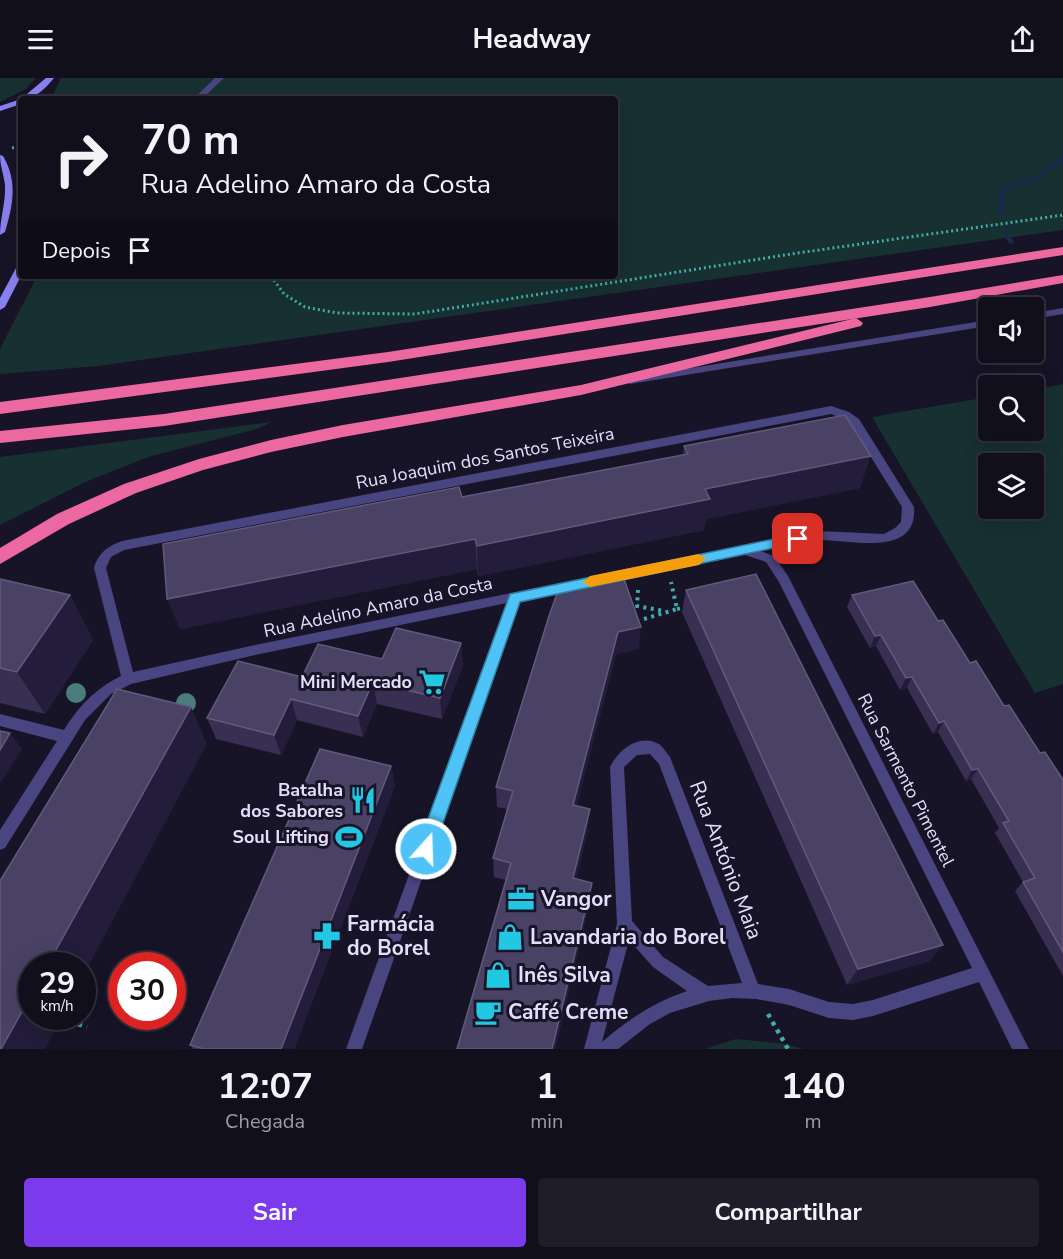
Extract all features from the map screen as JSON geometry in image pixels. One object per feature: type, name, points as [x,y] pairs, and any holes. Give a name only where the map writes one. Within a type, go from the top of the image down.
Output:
[{"type":"highway","points":[[0,408],[388,357],[1063,251]]},
{"type":"highway","points":[[0,437],[164,420],[930,302],[1063,279]]},
{"type":"highway","points":[[2,555],[39,533],[124,492],[177,472],[240,454],[314,436],[617,383],[721,355],[807,337],[930,302]]},
{"type":"street","points":[[29,96],[50,78]]},
{"type":"street","points":[[200,96],[220,78]]},
{"type":"street","points":[[38,96],[42,87]]},
{"type":"street","points":[[0,109],[18,102]]},
{"type":"street","points":[[0,158],[8,176],[9,193],[0,230]]},
{"type":"street","points":[[0,307],[18,274]]},
{"type":"street","name":"Rua Joaquim dos Santos Teixeira","points":[[128,679],[100,568],[101,560],[106,554],[122,546],[831,410],[855,422],[908,507],[910,516],[907,524],[894,536],[884,539]]},
{"type":"street","name":"Rua Adelino Amaro da Costa","points":[[0,843],[80,716],[106,690],[128,679],[255,650],[818,535],[884,539]]},
{"type":"street","name":"Rua Sarmento Pimentel","points":[[738,551],[752,552],[770,559],[784,579],[1021,1049]]},
{"type":"street","points":[[354,1049],[514,598]]},
{"type":"street","points":[[0,720],[66,736]]},
{"type":"street","name":"Rua António Maia","points":[[625,924],[617,767],[627,753],[637,748],[654,748],[665,761],[753,990]]},
{"type":"street","points":[[625,924],[658,962],[705,993]]},
{"type":"street","points":[[592,1049],[625,924]]},
{"type":"street","points":[[606,1049],[638,1021],[682,998],[705,993],[753,990],[781,994],[828,1010],[862,1011],[981,973]]},
{"type":"lane","points":[[1044,314],[1063,311]]},
{"type":"lane","points":[[617,383],[978,325]]},
{"type":"path","points":[[273,279],[284,294],[305,307],[337,313],[415,314],[792,254],[1063,215]]},
{"type":"path","points":[[671,583],[677,609]]},
{"type":"path","points":[[639,587],[637,606],[668,611]]},
{"type":"path","points":[[644,619],[694,606]]},
{"type":"path","points":[[753,990],[788,1049]]},
{"type":"green space","points":[[0,78],[36,78],[26,89],[0,102]]},
{"type":"green space","points":[[61,78],[1063,78],[1063,230],[98,366],[0,374],[0,349],[35,279],[618,279],[618,96],[52,96]]},
{"type":"green space","points":[[1063,384],[1063,684],[1035,693],[872,417],[978,399],[978,441],[1044,441],[1044,388]]},
{"type":"green space","points":[[272,422],[257,429],[151,456],[85,482],[0,525],[0,457]]},
{"type":"green space","points":[[736,1039],[786,1044],[803,1049],[705,1049]]},
{"type":"building","points":[[845,415],[871,456],[705,489],[710,499],[477,546],[475,539],[167,599],[163,544],[459,487],[462,497],[688,454],[684,446]]},
{"type":"building","points":[[756,574],[943,945],[858,969],[686,590]]},
{"type":"building","points":[[0,579],[70,595],[17,672],[0,668]]},
{"type":"building","points":[[624,579],[641,627],[618,632],[573,805],[590,809],[573,878],[592,883],[552,1049],[457,1049],[511,863],[493,858],[513,791],[496,787],[549,616],[557,594]]},
{"type":"building","points":[[913,581],[938,621],[943,620],[970,663],[976,661],[1004,706],[1009,705],[1040,753],[1045,752],[1063,780],[1063,952],[1023,882],[1035,878],[1003,823],[1009,821],[978,769],[972,770],[944,721],[939,723],[912,677],[906,678],[881,635],[875,636],[852,595]]},
{"type":"building","points":[[396,628],[461,643],[440,698],[373,682],[358,716],[291,699],[274,735],[207,718],[238,661],[302,677],[318,644],[382,659]]},
{"type":"building","points":[[117,689],[191,707],[55,952],[18,952],[18,1019],[1,1049],[0,881]]},
{"type":"building","points":[[0,731],[10,733],[0,750]]},
{"type":"building","points":[[320,749],[391,766],[281,1049],[204,1049],[190,1045]]},
{"type":"waterway","points":[[1002,214],[1001,190],[1039,176],[1063,157]]},
{"type":"waterway","points":[[1005,232],[1011,242]]},
{"type":"slow traffic","points":[[590,582],[699,559]]},
{"type":"place","name":"Mini Mercado","points":[[432,682]]},
{"type":"place","name":"Batalha dos Sabores","points":[[363,800]]},
{"type":"place","name":"Soul Lifting","points":[[349,837]]},
{"type":"place","name":"Vangor","points":[[521,899]]},
{"type":"place","name":"Farmácia do Borel","points":[[327,936]]},
{"type":"place","name":"Lavandaria do Borel","points":[[510,937]]},
{"type":"place","name":"Inês Silva","points":[[498,975]]},
{"type":"place","name":"Caffé Creme","points":[[488,1012]]},
{"type":"route","points":[[426,849],[514,598],[798,539]]}]
